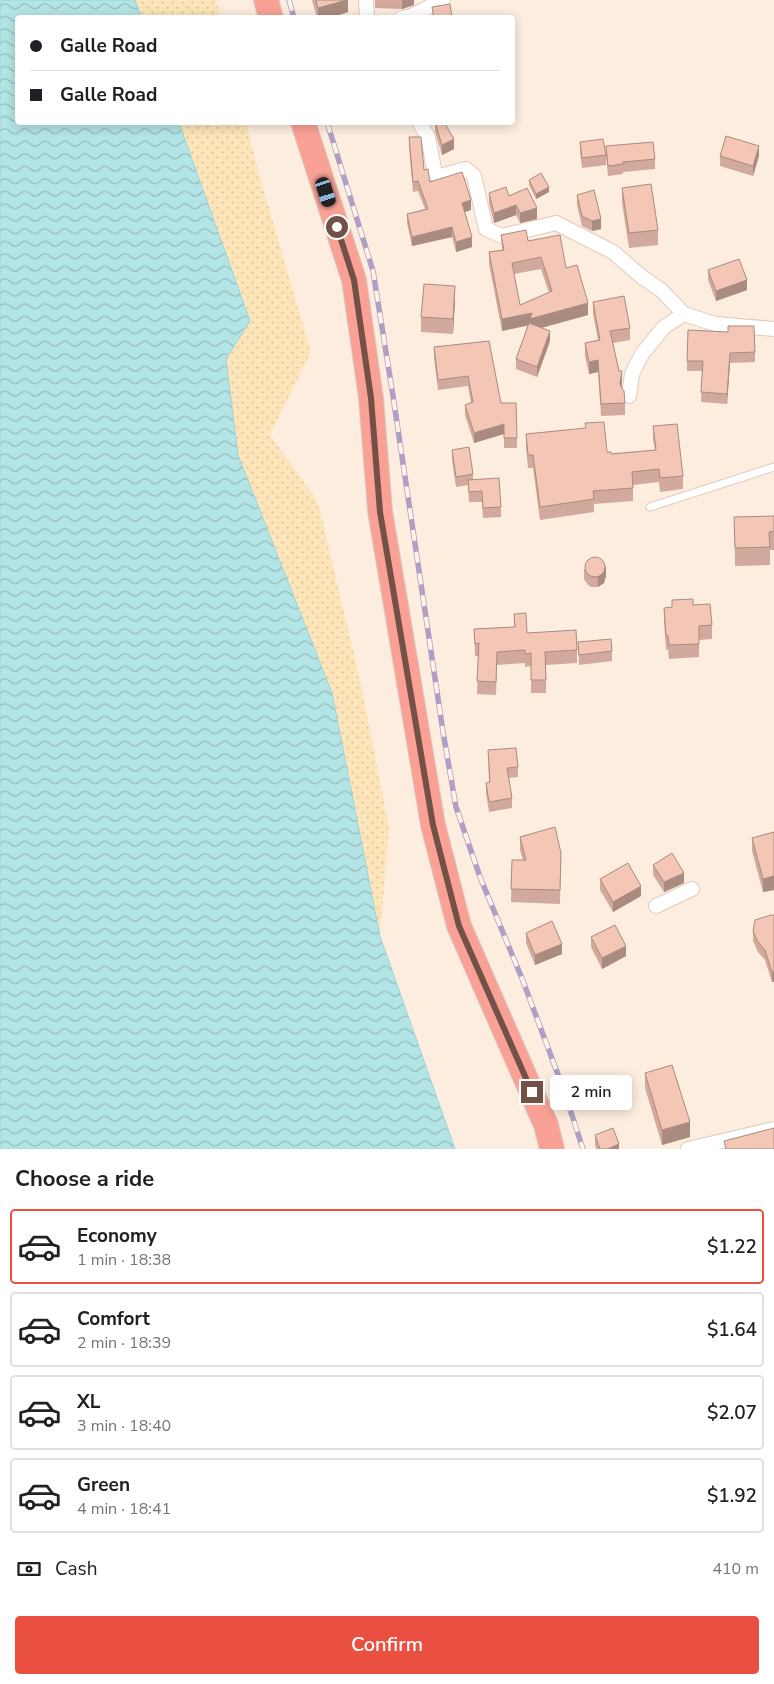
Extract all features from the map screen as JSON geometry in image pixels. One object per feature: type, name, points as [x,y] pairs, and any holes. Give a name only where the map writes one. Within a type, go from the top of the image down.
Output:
[{"type":"highway","points":[[266,0],[270,15]]},
{"type":"highway","points":[[304,125],[354,280],[371,398],[380,512],[433,825],[459,926],[546,1125],[552,1149]]},
{"type":"street","points":[[366,0],[367,15]]},
{"type":"street","points":[[413,15],[443,0]]},
{"type":"street","points":[[421,125],[428,136],[435,174],[440,176],[466,169],[474,176],[486,230],[502,236],[556,223],[613,252],[642,277],[661,290],[684,314],[715,324],[774,329]]},
{"type":"street","points":[[629,396],[632,374],[642,354],[664,327],[684,314]]},
{"type":"street","points":[[656,906],[692,889]]},
{"type":"street","points":[[688,1149],[774,1129]]},
{"type":"lane","points":[[650,507],[774,467]]},
{"type":"sand","points":[[135,0],[216,0],[220,15],[140,15]]},
{"type":"sand","points":[[180,125],[246,125],[258,171],[311,352],[270,435],[318,502],[361,685],[389,827],[380,936],[332,693],[238,455],[226,359],[250,321]]},
{"type":"water","points":[[0,0],[135,0],[140,15],[15,15],[15,125],[180,125],[250,321],[226,359],[238,455],[332,693],[380,936],[455,1149],[0,1149]]},
{"type":"building","points":[[316,0],[347,0],[318,8]]},
{"type":"building","points":[[450,4],[452,15],[433,15],[432,7]]},
{"type":"building","points":[[436,125],[446,125],[454,139],[442,145]]},
{"type":"building","points":[[726,136],[759,146],[753,166],[720,156]]},
{"type":"building","points":[[409,137],[421,137],[424,170],[428,169],[430,182],[462,172],[471,200],[462,203],[472,237],[456,242],[452,227],[412,237],[407,214],[428,209],[418,181],[413,182]]},
{"type":"building","points":[[603,139],[606,155],[582,158],[580,142]]},
{"type":"building","points":[[653,142],[655,159],[623,162],[623,164],[608,166],[606,146]]},
{"type":"building","points":[[541,173],[549,187],[536,194],[529,180]]},
{"type":"building","points":[[651,184],[658,230],[629,233],[622,188]]},
{"type":"building","points":[[506,187],[509,196],[527,188],[537,208],[520,213],[516,205],[494,213],[489,193]]},
{"type":"building","points":[[594,190],[601,219],[592,221],[582,216],[577,195]]},
{"type":"building","points":[[526,230],[528,241],[560,235],[566,268],[577,265],[588,303],[530,319],[532,313],[502,319],[489,252],[504,250],[501,235]],"holes":[[[541,257],[552,291],[520,305],[512,263]]]},
{"type":"building","points":[[739,259],[747,280],[716,291],[708,270]]},
{"type":"building","points":[[424,284],[455,286],[453,319],[421,317]]},
{"type":"building","points":[[624,296],[630,328],[610,331],[619,371],[622,371],[620,383],[624,391],[625,403],[601,404],[598,360],[589,362],[585,343],[600,340],[593,302]]},
{"type":"building","points":[[529,323],[550,331],[537,367],[516,359]]},
{"type":"building","points":[[728,326],[754,326],[755,352],[730,353],[727,394],[701,392],[703,361],[687,361],[688,330],[728,332]]},
{"type":"building","points":[[489,341],[501,403],[516,403],[517,438],[504,438],[504,424],[474,433],[465,405],[473,402],[468,376],[438,380],[434,347]]},
{"type":"building","points":[[604,422],[607,452],[611,452],[611,454],[656,450],[653,426],[677,424],[683,476],[660,478],[659,469],[632,472],[633,488],[593,491],[594,499],[540,507],[533,455],[528,455],[526,434],[586,428],[585,423]]},
{"type":"building","points":[[469,447],[473,474],[456,477],[452,450]]},
{"type":"building","points":[[499,478],[501,507],[483,508],[482,491],[469,492],[468,480]]},
{"type":"building","points":[[774,516],[774,531],[769,532],[770,547],[735,548],[734,517]]},
{"type":"building","points":[[591,557],[599,557],[605,563],[605,571],[599,577],[591,577],[585,571],[585,563]]},
{"type":"building","points":[[693,599],[693,605],[710,604],[712,625],[699,626],[699,644],[669,645],[668,636],[666,636],[664,608],[672,607],[672,600]]},
{"type":"building","points":[[526,613],[527,633],[576,630],[577,650],[545,652],[546,680],[531,680],[531,653],[525,654],[525,650],[497,652],[496,682],[477,681],[479,643],[475,644],[474,629],[515,627],[514,614]]},
{"type":"building","points":[[611,639],[612,651],[579,655],[578,642]]},
{"type":"building","points":[[516,748],[518,767],[507,768],[512,798],[489,802],[486,783],[490,782],[488,750]]},
{"type":"building","points":[[555,827],[561,853],[560,890],[511,889],[512,860],[526,860],[520,837]]},
{"type":"building","points":[[774,832],[774,876],[763,879],[752,838]]},
{"type":"building","points":[[672,853],[684,873],[664,882],[653,865]]},
{"type":"building","points":[[628,863],[641,886],[613,902],[600,879]]},
{"type":"building","points":[[774,915],[774,972],[772,972],[765,950],[758,942],[753,931],[755,920]]},
{"type":"building","points":[[552,921],[562,944],[535,955],[526,933]]},
{"type":"building","points":[[615,925],[626,946],[602,958],[591,937]]},
{"type":"building","points":[[672,1065],[690,1122],[662,1130],[645,1073]]},
{"type":"building","points":[[613,1128],[619,1144],[607,1149],[600,1149],[595,1135]]},
{"type":"building","points":[[774,1128],[774,1149],[726,1149],[724,1141]]},
{"type":"railway","points":[[289,0],[293,15]]},
{"type":"railway","points":[[328,125],[373,271],[456,807],[480,877],[523,981],[563,1088],[583,1149]]},
{"type":"route","points":[[337,227],[354,280],[371,398],[380,512],[433,825],[459,926],[532,1092]]}]
